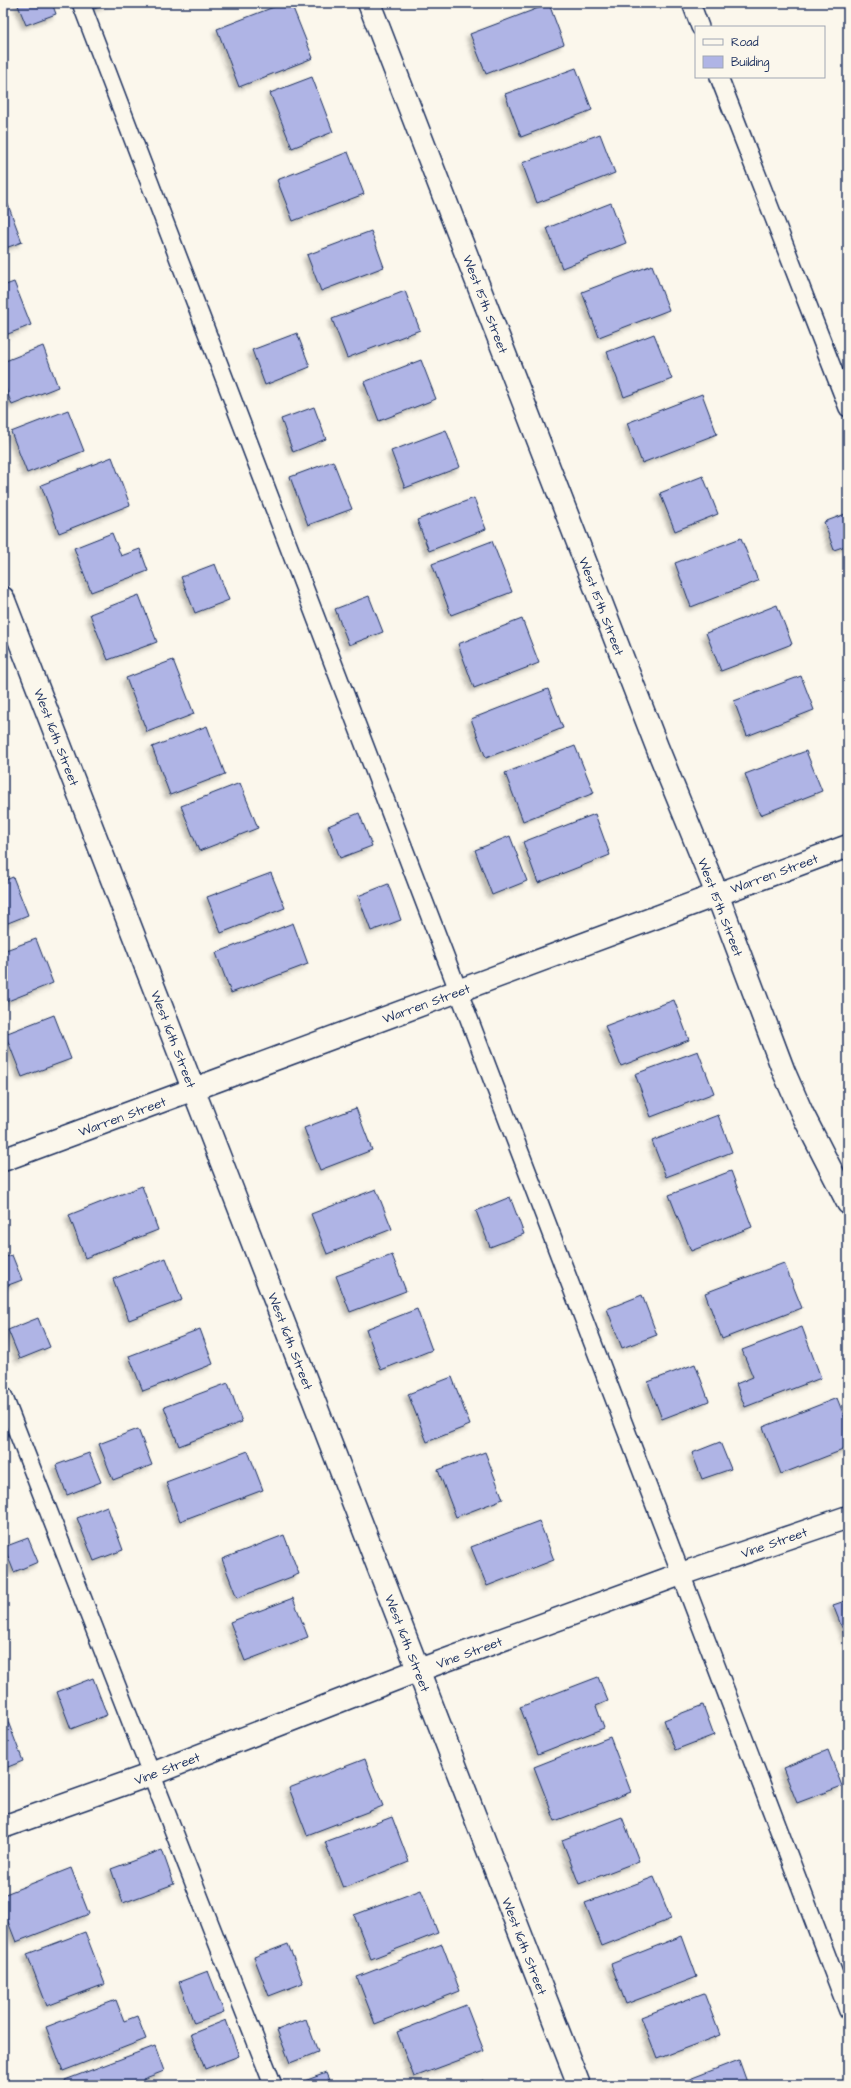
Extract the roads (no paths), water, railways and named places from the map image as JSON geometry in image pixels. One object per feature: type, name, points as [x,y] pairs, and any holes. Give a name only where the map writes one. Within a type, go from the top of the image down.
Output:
[{"type":"street","name":"West 15th Street","points":[[369,3],[657,747],[717,894],[784,1072],[802,1113],[848,1203]]},
{"type":"street","name":"West 16th Street","points":[[3,598],[579,2085]]},
{"type":"street","name":"Warren Street","points":[[3,1160],[848,846]]},
{"type":"street","name":"Vine Street","points":[[3,1827],[152,1774],[419,1670],[681,1574],[848,1517]]},
{"type":"lane","points":[[81,3],[848,2011]]},
{"type":"lane","points":[[691,3],[700,26]]},
{"type":"lane","points":[[719,78],[848,408]]},
{"type":"lane","points":[[3,1395],[273,2085]]}]
